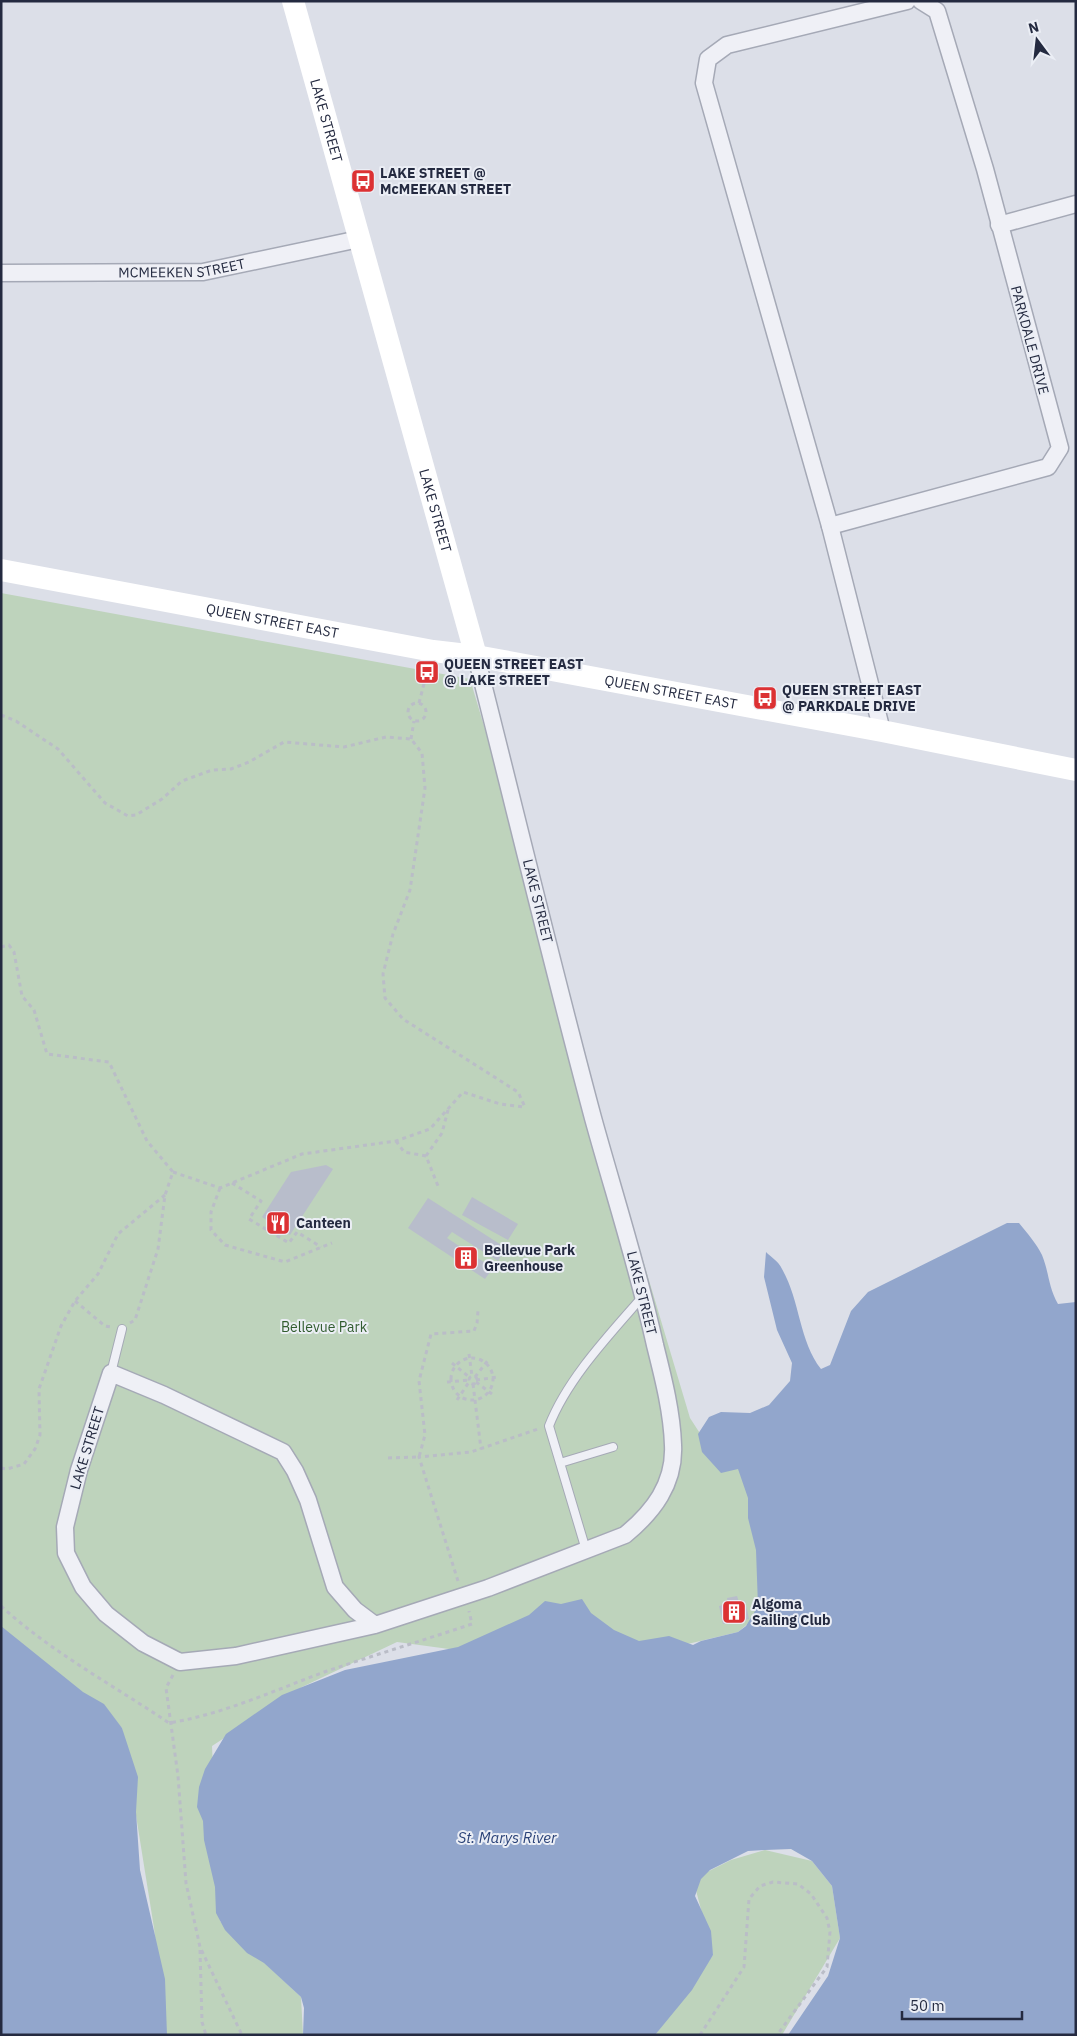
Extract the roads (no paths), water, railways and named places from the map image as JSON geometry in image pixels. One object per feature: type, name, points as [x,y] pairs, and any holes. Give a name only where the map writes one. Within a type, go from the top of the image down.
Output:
[{"type":"main road","name":"LAKE STREET","points":[[293,1],[476,656]]},
{"type":"main road","name":"QUEEN STREET EAST","points":[[1,570],[433,651],[476,656],[882,731],[1076,770]]},
{"type":"street","points":[[882,731],[830,526],[704,82],[708,59],[727,45],[907,1]]},
{"type":"street","name":"PARKDALE DRIVE","points":[[830,526],[1048,467],[1060,448],[985,169],[937,12],[921,1]]},
{"type":"street","points":[[999,225],[1076,204]]},
{"type":"street","name":"MCMEEKEN STREET","points":[[1,273],[203,272],[359,239]]},
{"type":"street","name":"LAKE STREET","points":[[111,1373],[79,1470],[65,1527],[66,1553],[83,1586],[106,1614],[143,1643],[180,1662],[236,1656],[375,1625],[463,1596],[625,1535],[642,1521],[664,1492],[669,1476],[673,1446],[663,1377],[644,1295],[593,1117],[476,656]]},
{"type":"street","points":[[111,1373],[164,1395],[283,1452],[295,1471],[308,1500],[335,1587],[355,1610],[375,1625]]},
{"type":"lane","points":[[586,1551],[549,1426],[562,1399],[607,1337],[644,1295]]},
{"type":"lane","points":[[111,1373],[122,1329]]},
{"type":"lane","points":[[560,1463],[614,1447]]},
{"type":"water","name":"St. Marys River","points":[[1007,1223],[1019,1223],[1037,1246],[1042,1255],[1052,1291],[1058,1304],[1076,1302],[1076,2035],[788,2035],[828,1976],[840,1938],[832,1886],[812,1861],[791,1849],[748,1851],[710,1870],[701,1879],[695,1896],[711,1931],[713,1955],[692,1990],[655,2035],[303,2035],[304,2008],[301,1997],[264,1963],[247,1953],[225,1930],[216,1913],[215,1887],[204,1840],[203,1821],[197,1807],[199,1787],[205,1769],[226,1734],[282,1695],[345,1670],[458,1647],[529,1615],[545,1601],[561,1604],[582,1599],[591,1613],[614,1630],[639,1641],[669,1636],[693,1645],[701,1641],[738,1632],[746,1626],[758,1606],[756,1550],[748,1518],[748,1498],[738,1469],[721,1473],[702,1452],[698,1434],[709,1417],[721,1412],[750,1413],[769,1405],[790,1381],[792,1363],[777,1330],[764,1277],[766,1252],[781,1266],[793,1294],[808,1346],[821,1369],[830,1365],[851,1311],[868,1292]]},
{"type":"water","points":[[1,1626],[83,1692],[104,1704],[122,1728],[138,1777],[136,1812],[140,1870],[165,1979],[167,2035],[1,2035]]},
{"type":"place","name":"LAKE STREET @ McMEEKAN STREET","points":[[363,181]]},
{"type":"place","name":"QUEEN STREET EAST @ LAKE STREET","points":[[427,672]]},
{"type":"place","name":"QUEEN STREET EAST @ PARKDALE DRIVE","points":[[765,698]]},
{"type":"place","name":"Canteen","points":[[278,1223]]},
{"type":"place","name":"Bellevue Park Greenhouse","points":[[466,1258]]},
{"type":"place","name":"Algoma Sailing Club","points":[[734,1612]]},
{"type":"park label","name":"Bellevue Park","points":[[324,1327]]}]
